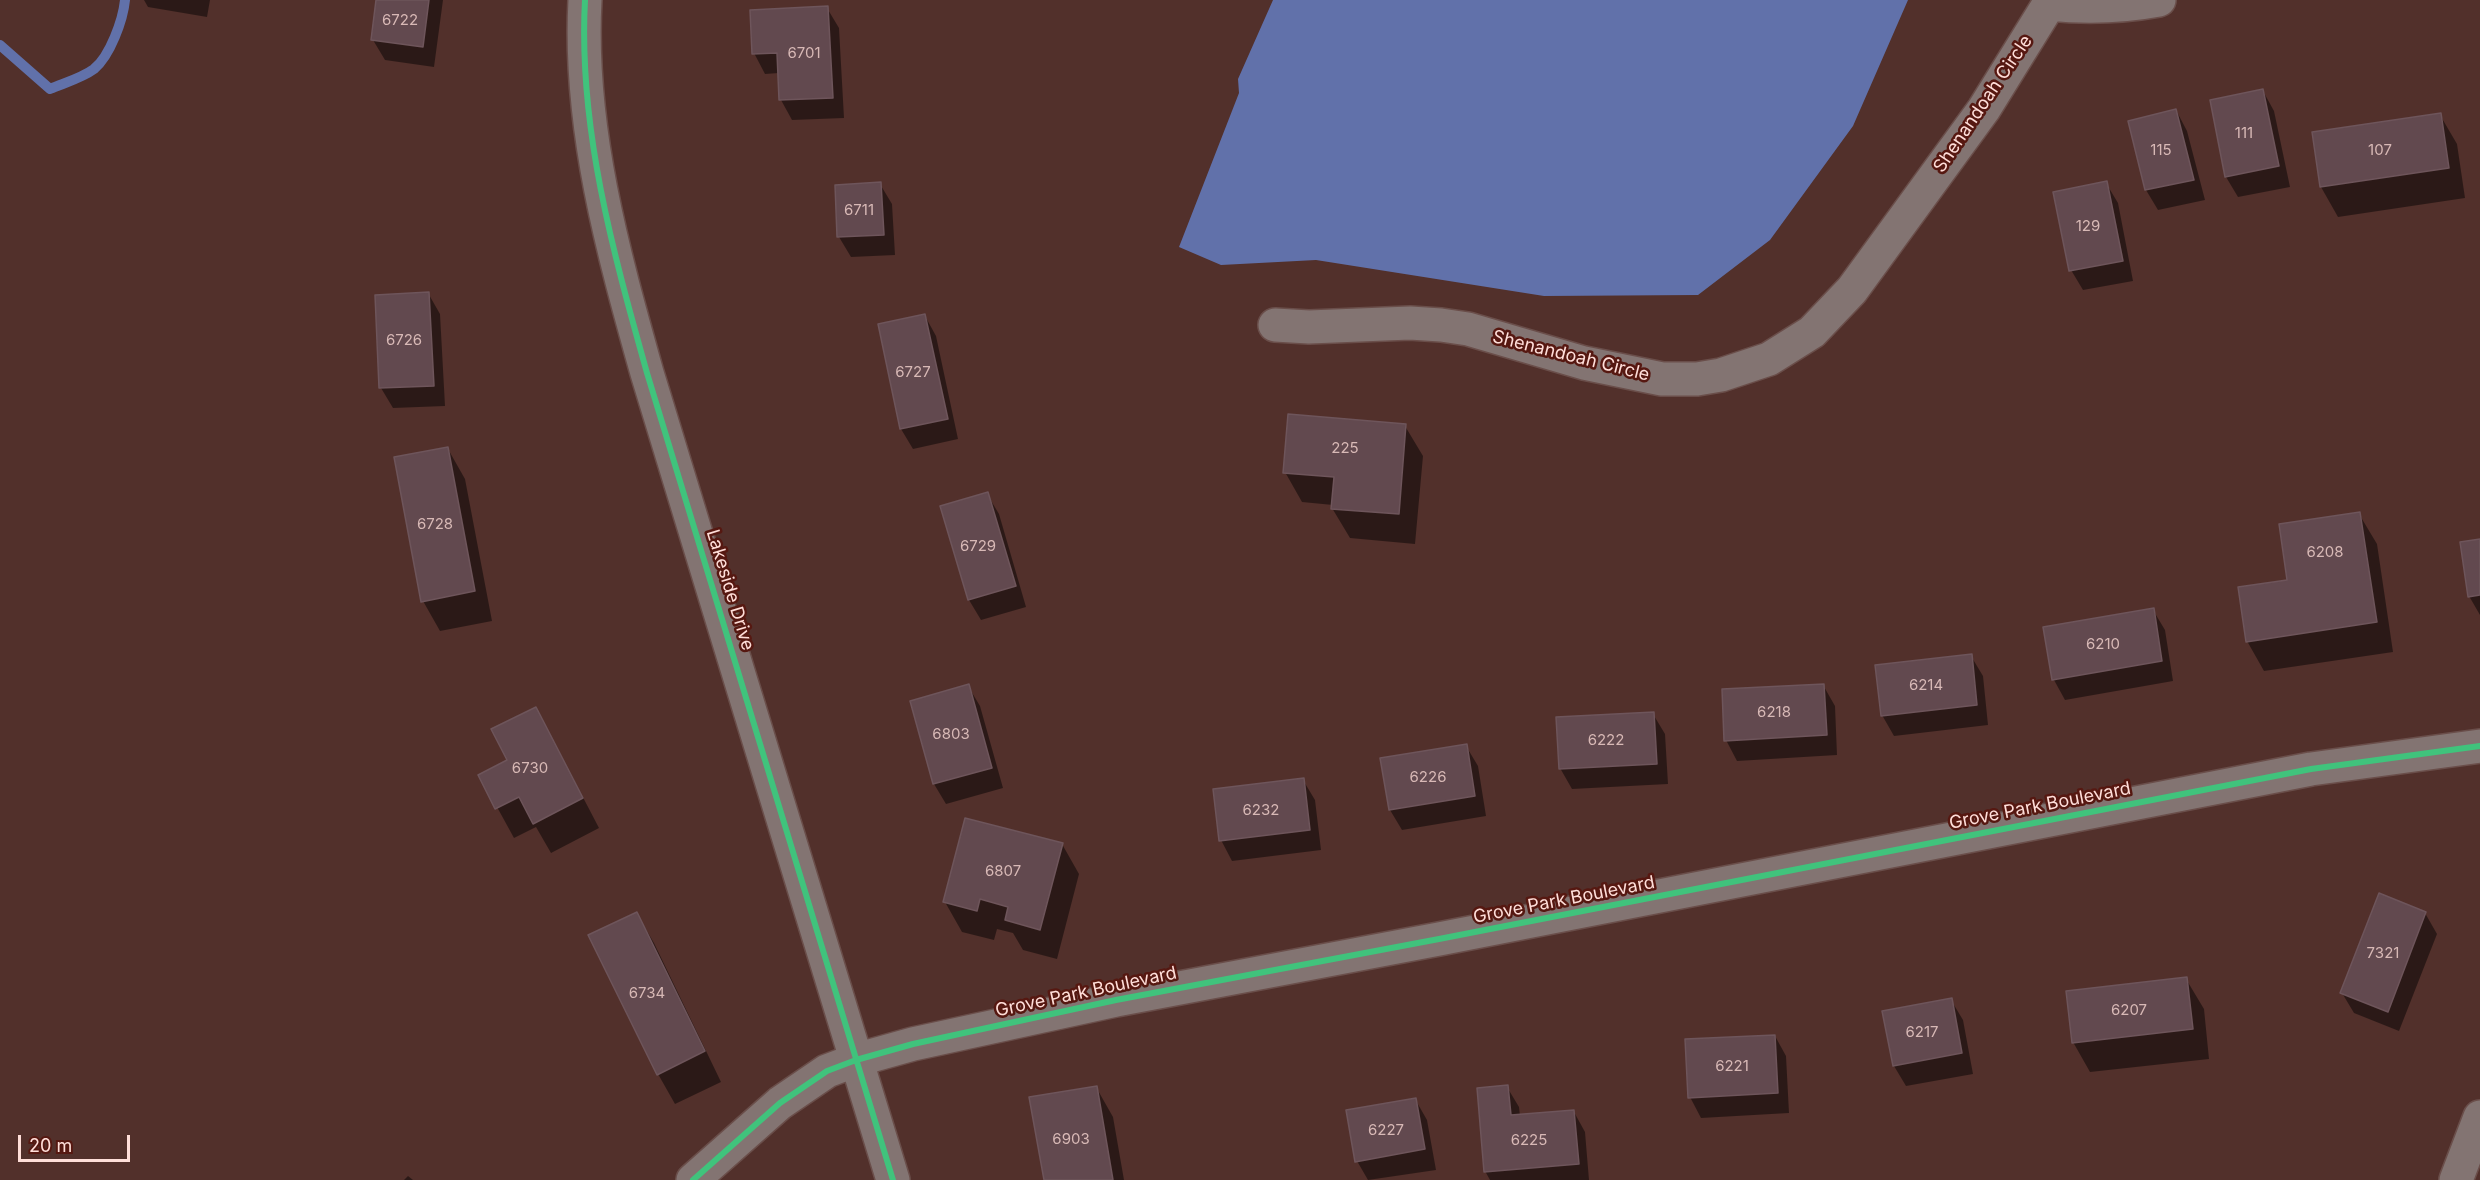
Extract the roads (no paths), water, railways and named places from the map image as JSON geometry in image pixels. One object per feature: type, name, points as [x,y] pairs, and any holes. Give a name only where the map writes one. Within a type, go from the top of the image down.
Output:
[{"type":"street","name":"Lakeside Drive","points":[[585,0],[587,103],[615,259],[647,373],[892,1180]]},
{"type":"street","name":"Shenandoah Circle","points":[[1275,325],[1309,327],[1410,323],[1441,325],[1468,329],[1584,363],[1662,379],[1697,379],[1721,375],[1769,359],[1812,332],[1852,290],[1984,110],[2050,2],[2088,8],[2128,6],[2159,0]]},
{"type":"street","name":"Grove Park Boulevard","points":[[693,1180],[780,1103],[826,1071],[913,1044],[1116,1000],[2300,771],[2480,746]]},
{"type":"street","points":[[2456,1180],[2480,1117]]},
{"type":"water","points":[[1273,0],[1908,0],[1853,126],[1770,240],[1698,295],[1544,296],[1316,260],[1221,265],[1179,247],[1239,93],[1238,79]]},
{"type":"waterway","points":[[50,89],[84,75],[100,63],[115,37],[125,0]]},
{"type":"waterway","points":[[0,45],[50,89]]}]
